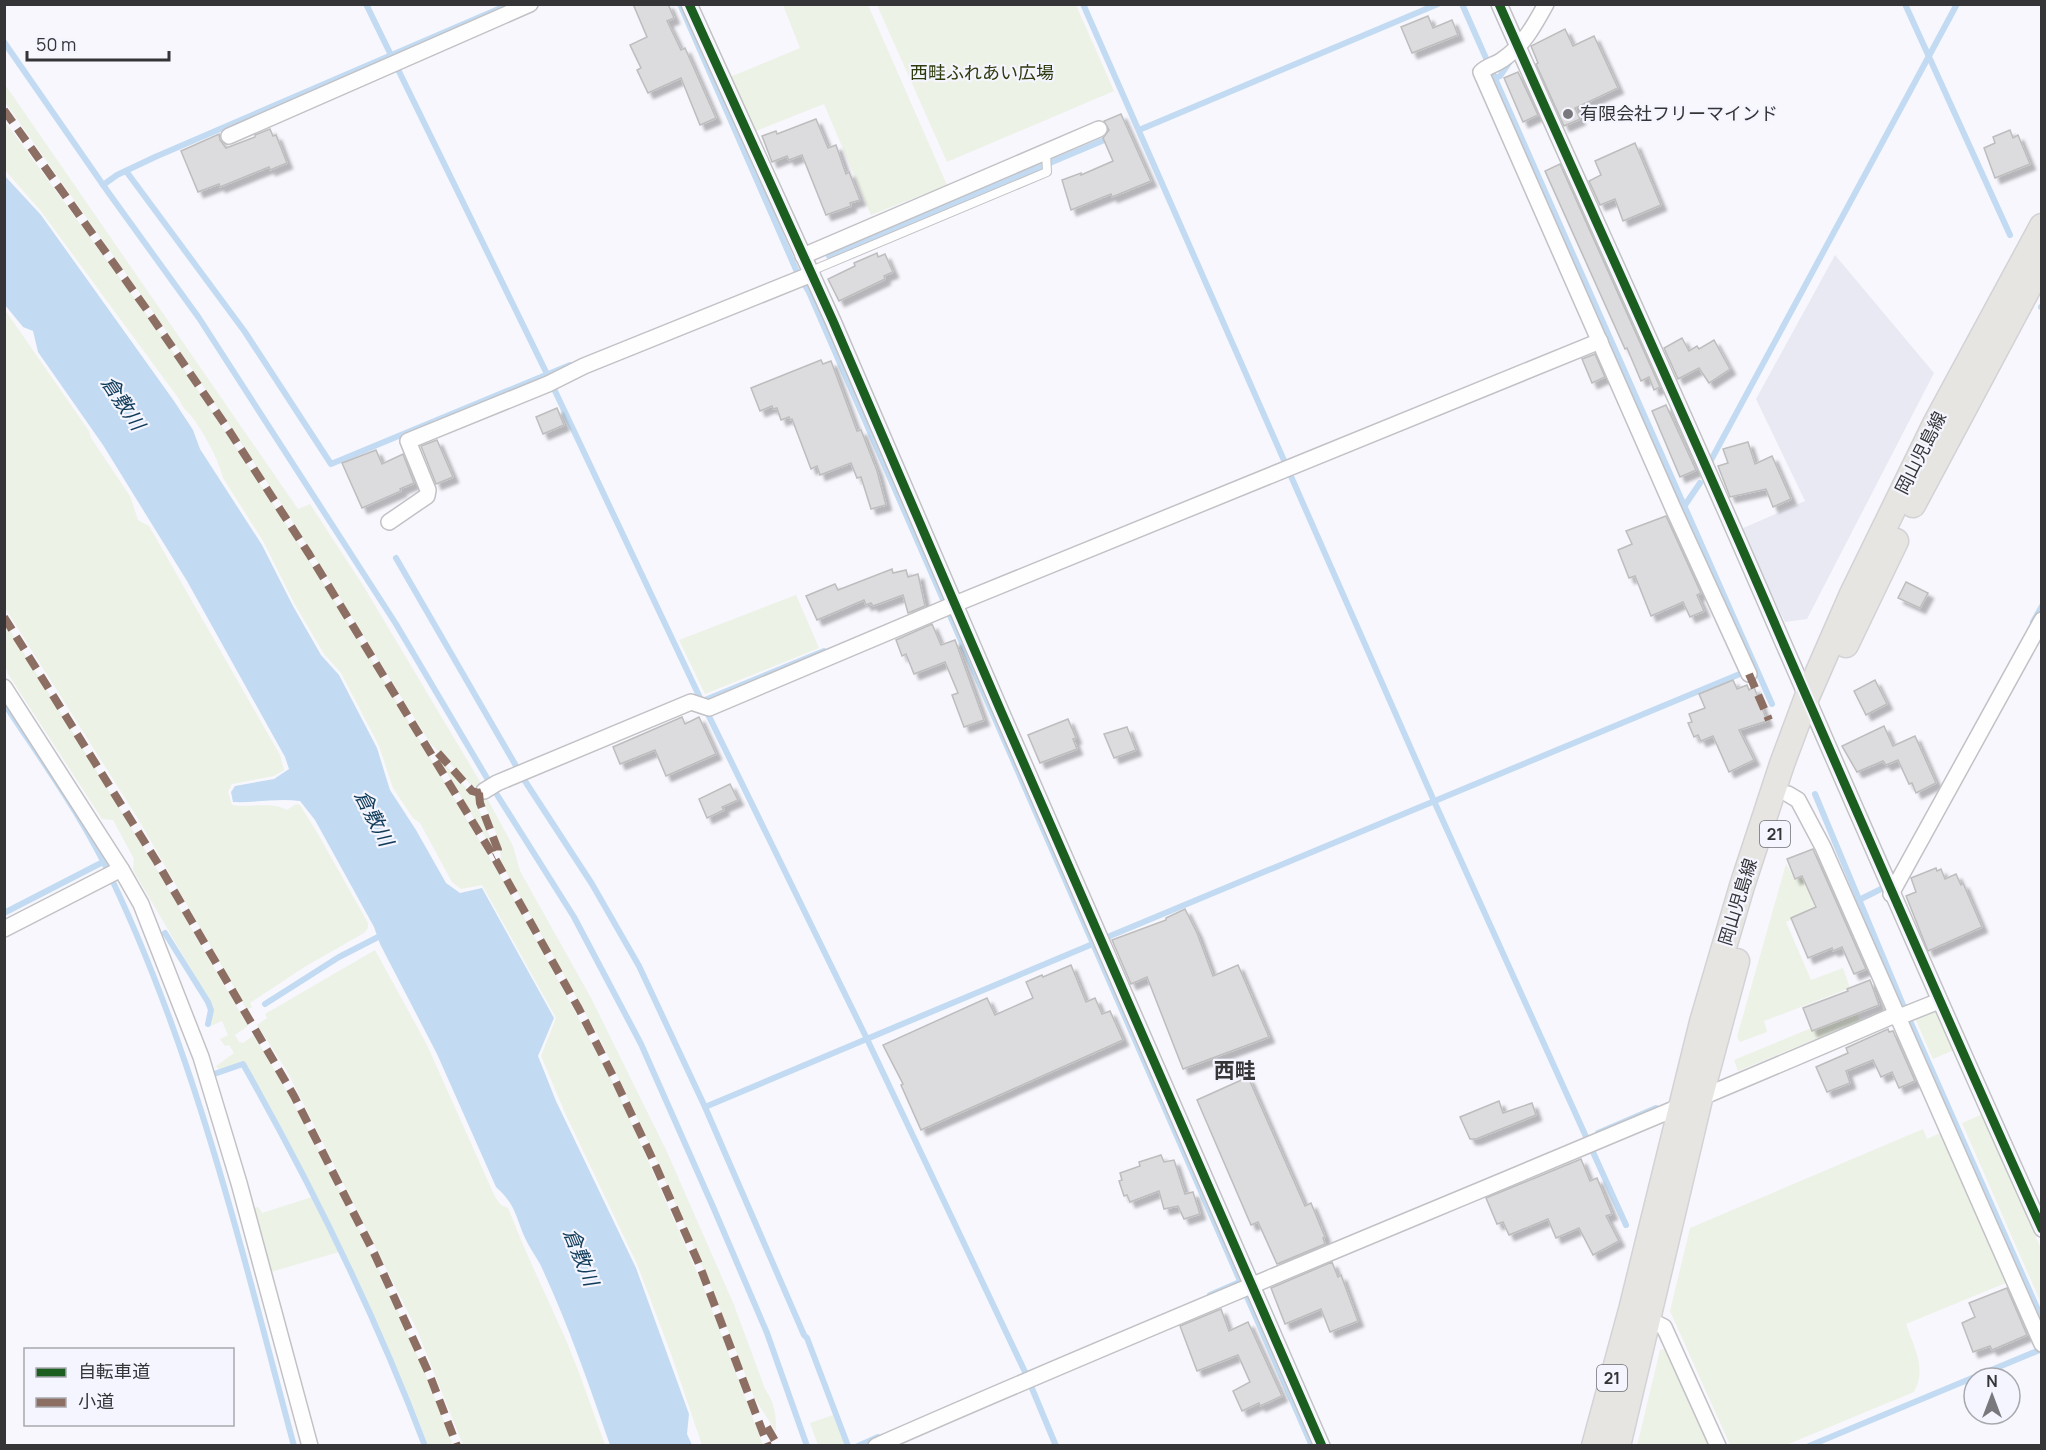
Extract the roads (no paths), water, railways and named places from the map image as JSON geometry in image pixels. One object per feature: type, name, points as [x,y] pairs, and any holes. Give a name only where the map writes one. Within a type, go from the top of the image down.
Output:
[{"type":"main road","name":"岡山児島線","points":[[1594,1446],[1690,1103],[1788,794],[1811,708],[1852,594],[1930,435],[2042,226]]},
{"type":"main road","name":"岡山児島線","points":[[1618,1446],[1648,1319],[1690,1103],[1702,1022],[1742,886],[1782,764],[1842,654],[1912,507],[2042,263]]},
{"type":"street","points":[[229,136],[530,4]]},
{"type":"street","points":[[689,4],[803,256],[806,275],[950,606],[1220,1211],[1245,1288],[1322,1446]]},
{"type":"street","points":[[1499,4],[1857,814],[1868,834],[1891,894],[2042,1229]]},
{"type":"street","points":[[1546,4],[1530,34],[1518,47],[1481,72],[1747,670]]},
{"type":"street","points":[[803,256],[1046,160],[1099,129]]},
{"type":"street","points":[[389,522],[427,496],[429,490],[408,441],[806,275]]},
{"type":"street","points":[[484,791],[498,783],[691,702],[709,708],[1599,338]]},
{"type":"street","points":[[1891,894],[2042,620]]},
{"type":"street","points":[[4,687],[113,873],[141,904],[201,1057],[242,1195],[310,1446]]},
{"type":"street","points":[[1788,794],[1798,800],[1823,847],[1904,1015],[2040,1335]]},
{"type":"street","points":[[4,929],[113,873]]},
{"type":"street","points":[[876,1446],[1890,1017],[1904,1015],[1939,1001]]},
{"type":"street","points":[[1648,1319],[1664,1327],[1718,1446]]},
{"type":"lane","points":[[806,275],[1047,172],[1046,160]]},
{"type":"water","name":"倉敷川","points":[[4,175],[41,215],[193,430],[200,449],[262,545],[321,655],[339,675],[377,748],[390,790],[446,883],[460,893],[482,888],[554,1018],[538,1056],[556,1101],[636,1268],[689,1414],[687,1434],[692,1445],[610,1445],[569,1332],[541,1266],[527,1242],[512,1207],[496,1187],[437,1054],[380,944],[374,927],[315,820],[300,801],[233,802],[231,792],[235,786],[274,779],[289,769],[285,757],[187,581],[103,445],[38,352],[33,331],[23,327],[5,305]]},
{"type":"waterway","points":[[366,4],[867,1039],[1026,1374],[1056,1446]]},
{"type":"waterway","points":[[103,185],[117,175],[155,157],[510,4]]},
{"type":"waterway","points":[[680,4],[797,272],[809,292],[1312,1446]]},
{"type":"waterway","points":[[1083,4],[1434,801],[1626,1225]]},
{"type":"waterway","points":[[1139,130],[1438,4]]},
{"type":"waterway","points":[[1462,4],[1772,704]]},
{"type":"waterway","points":[[1905,4],[2010,235]]},
{"type":"waterway","points":[[1710,462],[1957,4]]},
{"type":"waterway","points":[[4,42],[199,318],[396,624],[494,790],[574,917],[641,1044],[714,1209],[767,1333],[807,1446]]},
{"type":"waterway","points":[[1495,78],[1500,76],[1511,60]]},
{"type":"waterway","points":[[829,256],[1109,138]]},
{"type":"waterway","points":[[126,171],[245,332],[331,464],[570,365]]},
{"type":"waterway","points":[[1683,508],[1700,483]]},
{"type":"waterway","points":[[396,558],[523,778],[592,884],[639,966],[705,1107],[807,1338],[848,1446]]},
{"type":"waterway","points":[[2033,622],[2042,606]]},
{"type":"waterway","points":[[700,702],[824,651]]},
{"type":"waterway","points":[[1110,936],[1747,671]]},
{"type":"waterway","points":[[4,703],[56,781],[103,861],[164,1003],[213,1149],[294,1446]]},
{"type":"waterway","points":[[1815,794],[1903,1005],[2042,1319]]},
{"type":"waterway","points":[[4,913],[103,862]]},
{"type":"waterway","points":[[1859,900],[1881,889]]},
{"type":"waterway","points":[[165,933],[208,1002],[211,1010],[208,1024]]},
{"type":"waterway","points":[[265,1004],[339,957],[384,934]]},
{"type":"waterway","points":[[705,1107],[1095,943]]},
{"type":"waterway","points":[[214,1074],[243,1064],[294,1157],[364,1299],[425,1446]]},
{"type":"waterway","points":[[1598,1133],[1656,1108]]},
{"type":"waterway","points":[[1210,1295],[1242,1281]]},
{"type":"waterway","points":[[1809,1446],[2042,1349]]},
{"type":"waterway","points":[[858,1446],[878,1437]]},
{"type":"place","name":"有限会社フリーマインド","points":[[1568,114]]},
{"type":"district","name":"西畦","points":[[1235,1071]]},
{"type":"park label","name":"西畦ふれあい広場","points":[[982,73]]}]
